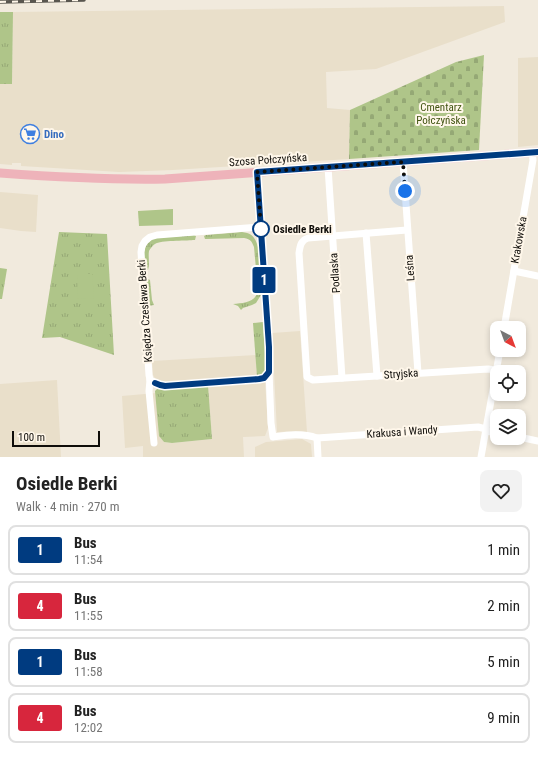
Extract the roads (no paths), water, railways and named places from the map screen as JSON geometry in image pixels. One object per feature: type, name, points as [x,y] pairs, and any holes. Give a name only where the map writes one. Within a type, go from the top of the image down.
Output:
[{"type":"main road","name":"Szosa Połczyńska","points":[[0,173],[94,179],[181,178],[535,153]]},
{"type":"street","name":"Krakowska","points":[[505,321],[535,153]]},
{"type":"street","name":"Leśna","points":[[403,162],[418,374]]},
{"type":"street","name":"Podlaska","points":[[328,167],[342,378]]},
{"type":"street","points":[[150,380],[165,386],[259,379],[264,378],[268,374],[269,347],[257,172]]},
{"type":"street","name":"Księdza Czesława Berki","points":[[154,443],[141,247],[145,241],[157,234],[260,227]]},
{"type":"street","points":[[332,236],[407,230]]},
{"type":"street","points":[[366,234],[377,376]]},
{"type":"street","name":"Stryjska","points":[[332,236],[306,239],[300,248],[307,377],[313,380],[490,369]]},
{"type":"street","points":[[514,270],[538,276]]},
{"type":"street","name":"Krakusa i Wandy","points":[[269,368],[273,437],[309,435],[317,438],[477,427],[490,431]]},
{"type":"street","points":[[481,457],[491,401]]},
{"type":"street","points":[[317,438],[318,457]]},
{"type":"street","points":[[526,439],[538,441]]},
{"type":"railway","points":[[0,2],[84,0]]},
{"type":"place","name":"Dino","points":[[30,134]]},
{"type":"place","name":"Osiedle Berki","points":[[261,229]]},
{"type":"park label","name":"Cmentarz Połczyńska","points":[[441,113]]}]
